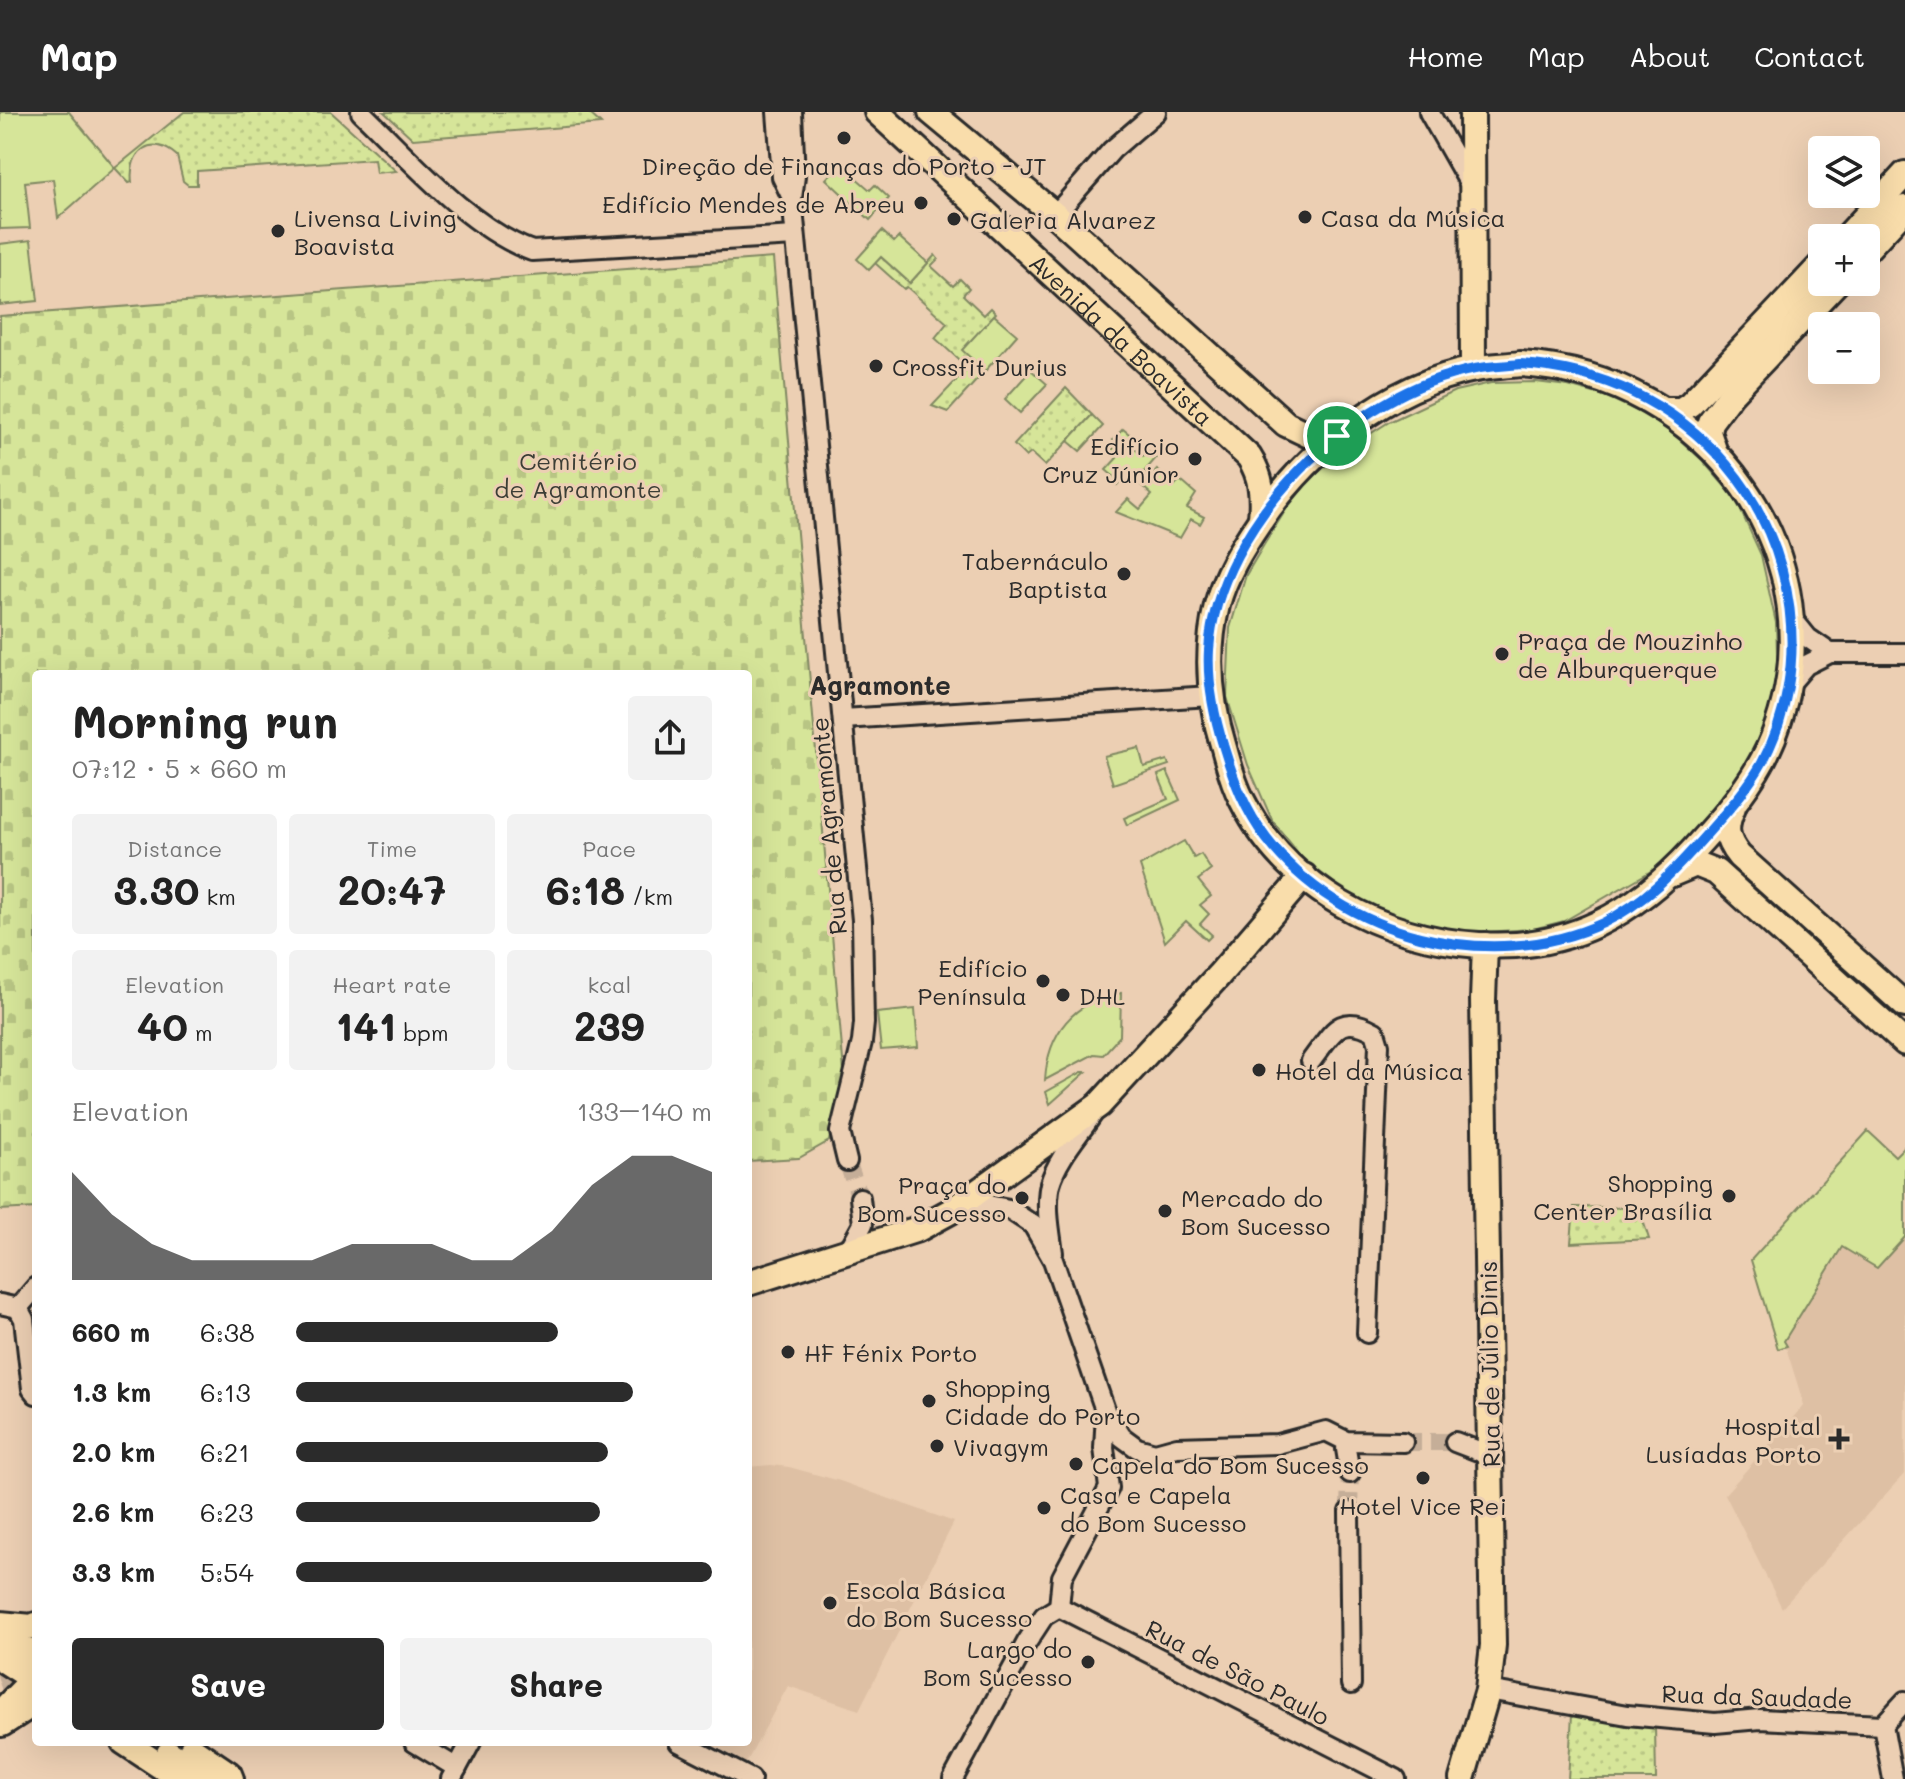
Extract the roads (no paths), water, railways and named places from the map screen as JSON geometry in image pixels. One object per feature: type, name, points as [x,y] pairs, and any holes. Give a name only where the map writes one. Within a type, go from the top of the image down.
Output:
[{"type":"main road","name":"Avenida da Boavista","points":[[877,112],[1249,457],[1262,489],[1261,519]]},
{"type":"main road","name":"Avenida da Boavista","points":[[931,112],[1055,215],[1286,424],[1309,435],[1337,436]]},
{"type":"main road","points":[[1472,112],[1473,369]]},
{"type":"main road","points":[[1859,224],[1905,174]]},
{"type":"main road","points":[[1880,235],[1905,208]]},
{"type":"main road","points":[[1663,410],[1681,410],[1690,404],[1808,279]]},
{"type":"main road","points":[[1714,450],[1708,432],[1710,422],[1731,394],[1824,296]]},
{"type":"main road","points":[[1520,364],[1568,369],[1640,395],[1663,410],[1714,450],[1759,510],[1778,556],[1791,617],[1787,686],[1772,742],[1755,775],[1734,804],[1670,875],[1639,902],[1604,922],[1566,937],[1526,945],[1438,942],[1385,926],[1336,901],[1271,844],[1240,798],[1220,737],[1211,696],[1209,649],[1218,602],[1235,558],[1261,519],[1283,489],[1337,436],[1418,388],[1473,369],[1520,364]]},
{"type":"main road","points":[[1734,804],[1726,833],[1739,856],[1905,1005]]},
{"type":"main road","points":[[1670,875],[1696,864],[1716,872],[1905,1043]]},
{"type":"main road","points":[[752,1282],[918,1229],[951,1211],[1099,1105],[1219,975],[1304,876]]},
{"type":"main road","name":"Rua de Júlio Dinis","points":[[1462,1779],[1488,1690],[1493,1645],[1483,1000],[1485,945]]},
{"type":"main road","points":[[0,1624],[32,1625]]},
{"type":"main road","points":[[0,1638],[32,1675]]},
{"type":"main road","points":[[0,1658],[32,1677]]},
{"type":"main road","points":[[0,1713],[32,1682]]},
{"type":"main road","points":[[0,1725],[32,1683]]},
{"type":"main road","points":[[130,1746],[180,1779]]},
{"type":"main road","points":[[159,1746],[207,1779]]},
{"type":"main road","points":[[188,1746],[229,1774],[231,1779]]},
{"type":"street","points":[[361,112],[487,228],[511,243],[532,251],[795,236]]},
{"type":"street","name":"Rua de Agramonte","points":[[777,112],[782,177],[792,198]]},
{"type":"street","name":"Rua de Agramonte","points":[[792,112],[795,236],[862,920],[866,999],[862,1042],[840,1132],[847,1161]]},
{"type":"street","points":[[1055,215],[1132,130],[1156,112]]},
{"type":"street","points":[[1429,112],[1471,186]]},
{"type":"street","points":[[1791,617],[1808,638],[1830,653]]},
{"type":"street","points":[[1787,686],[1806,665],[1830,653],[1905,653]]},
{"type":"street","points":[[843,719],[1211,696]]},
{"type":"street","points":[[1311,1061],[1340,1025],[1352,1022],[1375,1032],[1379,1045],[1367,1333]]},
{"type":"street","points":[[1053,1260],[1048,1208],[1051,1183],[1059,1165],[1099,1105]]},
{"type":"street","points":[[847,1253],[863,1224],[860,1198]]},
{"type":"street","points":[[951,1211],[983,1204],[1009,1209],[1033,1225],[1053,1260],[1106,1413],[1122,1437],[1137,1448],[1155,1453],[1177,1447],[1277,1444],[1326,1431],[1346,1441],[1403,1442]]},
{"type":"street","points":[[32,1290],[9,1306],[24,1319],[32,1389]]},
{"type":"street","points":[[953,1779],[1027,1642],[1044,1616],[1059,1607],[1062,1577],[1109,1488],[1104,1448],[1106,1413]]},
{"type":"street","points":[[1455,1442],[1481,1452],[1490,1460]]},
{"type":"street","points":[[1346,1449],[1350,1473]]},
{"type":"street","points":[[1349,1512],[1351,1684]]},
{"type":"street","name":"Rua de São Paulo","points":[[1059,1607],[1396,1779]]},
{"type":"street","name":"Rua da Saudade","points":[[1488,1690],[1627,1715],[1715,1723],[1760,1719],[1883,1725]]},
{"type":"street","points":[[1893,1779],[1883,1725],[1904,1704]]},
{"type":"street","points":[[419,1746],[454,1773],[469,1746]]},
{"type":"street","points":[[687,1746],[751,1779]]},
{"type":"tunnel","points":[[847,1161],[860,1198]]},
{"type":"tunnel","points":[[1403,1442],[1455,1442]]},
{"type":"tunnel","points":[[1349,1512],[1350,1473]]},
{"type":"tunnel","points":[[0,1685],[22,1678],[32,1679]]},
{"type":"place","name":"Direção de Finanças do Porto - JT","points":[[844,138]]},
{"type":"place","name":"Edifício Mendes de Abreu","points":[[921,203]]},
{"type":"place","name":"Casa da Música","points":[[1305,217]]},
{"type":"place","name":"Galeria Alvarez","points":[[954,219]]},
{"type":"place","name":"Livensa Living Boavista","points":[[278,231]]},
{"type":"place","name":"Crossfit Durius","points":[[876,366]]},
{"type":"place","name":"Edifício Cruz Júnior","points":[[1195,459]]},
{"type":"place","name":"Tabernáculo Baptista","points":[[1124,574]]},
{"type":"place","name":"Praça de Mouzinho de Alburquerque","points":[[1502,654]]},
{"type":"place","name":"Edifício Península","points":[[1043,981]]},
{"type":"place","name":"DHL","points":[[1063,995]]},
{"type":"place","name":"Hotel da Música","points":[[1259,1070]]},
{"type":"place","name":"Shopping Center Brasília","points":[[1729,1196]]},
{"type":"place","name":"Praça do Bom Sucesso","points":[[1022,1198]]},
{"type":"place","name":"Mercado do Bom Sucesso","points":[[1165,1211]]},
{"type":"place","name":"HF Fénix Porto","points":[[788,1352]]},
{"type":"place","name":"Shopping Cidade do Porto","points":[[929,1401]]},
{"type":"place","name":"Hospital Lusíadas Porto","points":[[1839,1439]]},
{"type":"place","name":"Vivagym","points":[[937,1446]]},
{"type":"place","name":"Capela do Bom Sucesso","points":[[1076,1464]]},
{"type":"place","name":"Hotel Vice Rei","points":[[1423,1478]]},
{"type":"place","name":"Casa e Capela do Bom Sucesso","points":[[1044,1508]]},
{"type":"place","name":"Escola Básica do Bom Sucesso","points":[[830,1603]]},
{"type":"place","name":"Largo do Bom Sucesso","points":[[1088,1662]]},
{"type":"district","name":"Agramonte","points":[[880,685]]},
{"type":"park label","name":"Cemitério de Agramonte","points":[[578,474]]}]
